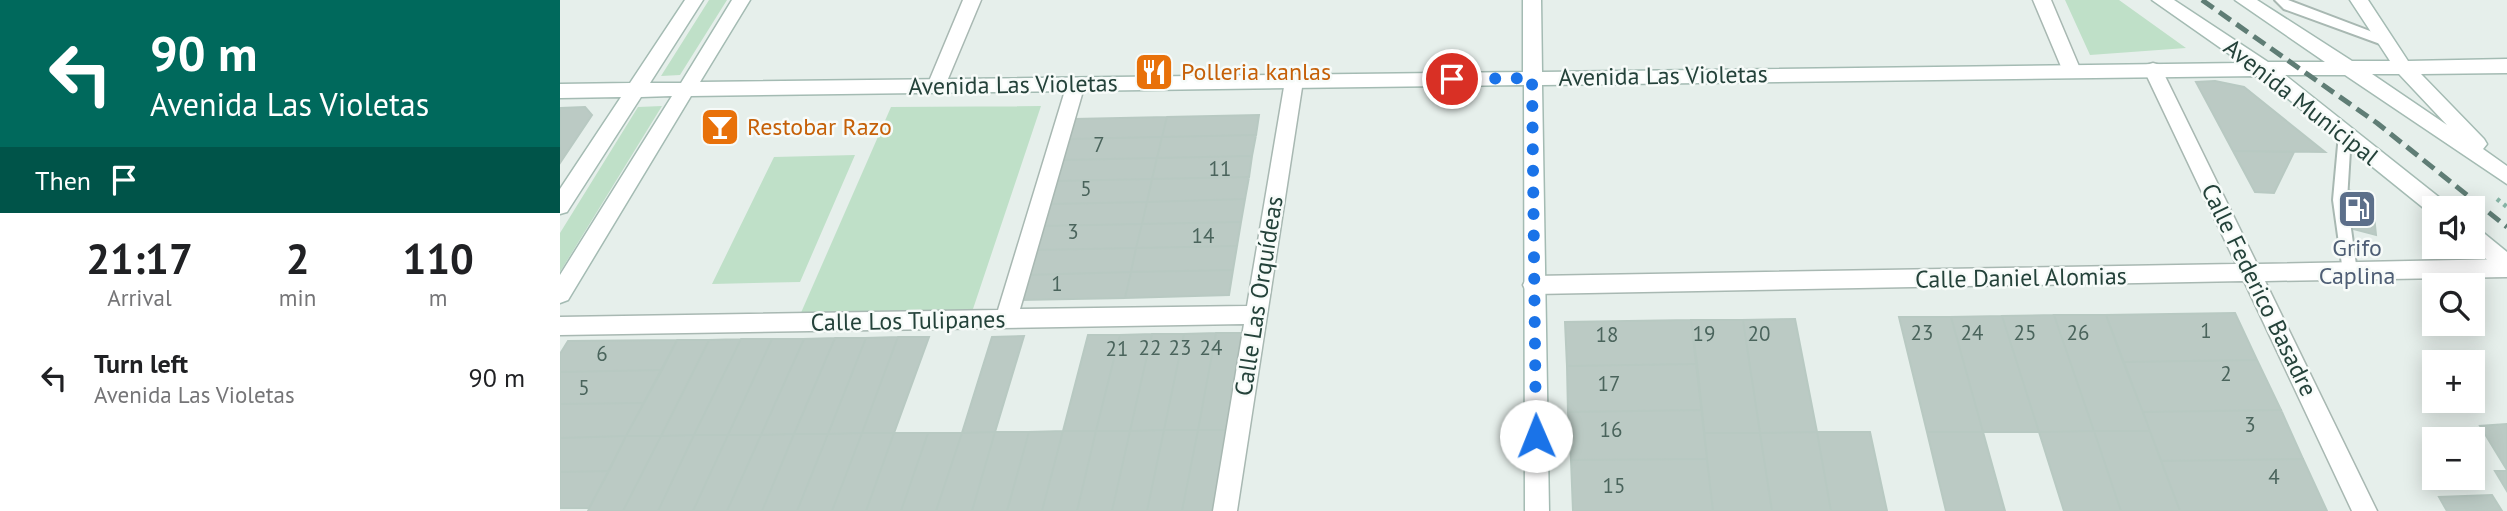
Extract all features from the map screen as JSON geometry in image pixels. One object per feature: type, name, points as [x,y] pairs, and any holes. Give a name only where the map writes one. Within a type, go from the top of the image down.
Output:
[{"type":"street","points":[[560,206],[694,0]]},
{"type":"street","points":[[560,294],[741,0]]},
{"type":"street","points":[[936,86],[972,0]]},
{"type":"street","points":[[1532,0],[1537,511]]},
{"type":"street","points":[[2042,0],[2073,71]]},
{"type":"street","name":"Avenida Municipal","points":[[2161,0],[2263,68],[2423,196]]},
{"type":"street","name":"Avenida Municipal","points":[[2244,0],[2507,176]]},
{"type":"street","points":[[2359,0],[2403,67],[2507,176]]},
{"type":"street","name":"Avenida Las Violetas","points":[[560,91],[2507,66]]},
{"type":"street","name":"Calle Federico Basadre","points":[[2152,70],[2365,511]]},
{"type":"street","name":"Calle Las Orquídeas","points":[[1225,511],[1294,81]]},
{"type":"street","points":[[1006,319],[1076,84]]},
{"type":"street","points":[[2485,247],[2507,266]]},
{"type":"street","name":"Calle Daniel Alomias","points":[[1534,285],[2251,274],[2507,266]]},
{"type":"street","name":"Calle Los Tulipanes","points":[[560,326],[1256,315]]},
{"type":"lane","points":[[2279,23],[2286,2],[2387,42]]},
{"type":"lane","points":[[2345,134],[2340,200],[2350,272]]},
{"type":"green space","points":[[709,0],[727,0],[680,75],[661,76]]},
{"type":"green space","points":[[2065,0],[2119,0],[2186,48],[2090,55]]},
{"type":"green space","points":[[662,106],[560,272],[560,233],[638,107]]},
{"type":"green space","points":[[1041,106],[972,312],[800,315],[891,107]]},
{"type":"green space","points":[[855,155],[800,282],[712,284],[774,157]]},
{"type":"building","points":[[2215,81],[2244,87],[2325,152],[2233,151],[2196,82]]},
{"type":"building","points":[[585,107],[592,115],[560,163],[560,108]]},
{"type":"building","points":[[1259,115],[1256,135],[1162,137],[1167,117]]},
{"type":"building","points":[[1167,117],[1162,137],[1068,139],[1074,119]]},
{"type":"building","points":[[1256,135],[1252,156],[1157,158],[1162,137]]},
{"type":"building","points":[[1162,137],[1157,158],[1062,160],[1068,139]]},
{"type":"building","points":[[2233,151],[2294,152],[2274,193],[2255,192]]},
{"type":"building","points":[[1252,156],[1249,177],[1152,179],[1157,158]]},
{"type":"building","points":[[1157,158],[1152,179],[1055,181],[1062,160]]},
{"type":"building","points":[[1249,177],[1245,199],[1147,202],[1152,179]]},
{"type":"building","points":[[1152,179],[1147,202],[1049,204],[1055,181]]},
{"type":"building","points":[[2335,187],[2372,196],[2376,235],[2338,225]]},
{"type":"building","points":[[1245,199],[1241,222],[1142,224],[1147,202]]},
{"type":"building","points":[[1147,202],[1142,224],[1042,226],[1049,204]]},
{"type":"building","points":[[1241,222],[1237,246],[1136,248],[1142,224]]},
{"type":"building","points":[[1142,224],[1136,248],[1035,250],[1042,226]]},
{"type":"building","points":[[1237,246],[1233,270],[1131,272],[1136,248]]},
{"type":"building","points":[[1136,248],[1131,272],[1027,275],[1035,250]]},
{"type":"building","points":[[1233,270],[1229,295],[1125,298],[1131,272]]},
{"type":"building","points":[[1131,272],[1125,298],[1020,300],[1027,275]]},
{"type":"building","points":[[2235,313],[2257,360],[2123,362],[2106,315]]},
{"type":"building","points":[[2054,315],[2106,315],[2150,431],[2094,431]]},
{"type":"building","points":[[2054,315],[2094,431],[2039,432],[2002,316]]},
{"type":"building","points":[[2002,316],[2039,432],[1983,432],[1951,317]]},
{"type":"building","points":[[1899,317],[1951,317],[1983,432],[1927,432]]},
{"type":"building","points":[[1795,319],[1817,432],[1760,433],[1743,320]]},
{"type":"building","points":[[1691,320],[1743,320],[1760,433],[1704,433]]},
{"type":"building","points":[[1691,320],[1697,364],[1567,366],[1565,322]]},
{"type":"building","points":[[1216,333],[1198,430],[1164,430],[1184,334]]},
{"type":"building","points":[[1216,333],[1247,333],[1231,430],[1198,430]]},
{"type":"building","points":[[1152,334],[1130,431],[1096,431],[1120,335]]},
{"type":"building","points":[[1152,334],[1184,334],[1164,430],[1130,431]]},
{"type":"building","points":[[1088,335],[1120,335],[1096,431],[1063,431]]},
{"type":"building","points":[[1024,336],[995,432],[962,433],[992,337]]},
{"type":"building","points":[[898,337],[862,433],[828,434],[866,338]]},
{"type":"building","points":[[898,337],[929,337],[894,433],[862,433]]},
{"type":"building","points":[[835,338],[794,434],[761,435],[804,339]]},
{"type":"building","points":[[835,338],[866,338],[828,434],[794,434]]},
{"type":"building","points":[[741,339],[694,435],[661,436],[709,340]]},
{"type":"building","points":[[741,339],[772,339],[728,435],[694,435]]},
{"type":"building","points":[[772,339],[804,339],[761,435],[728,435]]},
{"type":"building","points":[[677,340],[662,370],[560,372],[560,354],[568,341]]},
{"type":"building","points":[[677,340],[709,340],[661,436],[626,436]]},
{"type":"building","points":[[2257,360],[2281,410],[2143,412],[2123,362]]},
{"type":"building","points":[[1697,364],[1702,410],[1568,412],[1567,366]]},
{"type":"building","points":[[662,370],[644,403],[560,404],[560,372]]},
{"type":"building","points":[[644,403],[626,436],[560,438],[560,404]]},
{"type":"building","points":[[1702,410],[1707,459],[1571,460],[1568,412]]},
{"type":"building","points":[[2281,410],[2303,459],[2161,461],[2143,412]]},
{"type":"building","points":[[2507,424],[2507,470],[2485,434],[2485,427],[2480,426]]},
{"type":"building","points":[[1164,430],[1198,430],[1182,511],[1147,511]]},
{"type":"building","points":[[1164,430],[1147,511],[1112,511],[1130,431]]},
{"type":"building","points":[[1198,430],[1231,430],[1218,511],[1182,511]]},
{"type":"building","points":[[1063,431],[1096,431],[1077,511],[1042,511]]},
{"type":"building","points":[[1063,431],[1042,511],[1007,511],[1029,432]]},
{"type":"building","points":[[1096,431],[1130,431],[1112,511],[1077,511]]},
{"type":"building","points":[[2094,431],[2150,431],[2180,511],[2121,511]]},
{"type":"building","points":[[2094,431],[2121,511],[2064,511],[2039,432]]},
{"type":"building","points":[[995,432],[1029,432],[1007,511],[972,511]]},
{"type":"building","points":[[995,432],[972,511],[936,511],[962,433]]},
{"type":"building","points":[[1817,432],[1870,432],[1887,511],[1831,511]]},
{"type":"building","points":[[1817,432],[1831,511],[1772,511],[1760,433]]},
{"type":"building","points":[[1927,432],[1983,432],[2005,511],[1946,511]]},
{"type":"building","points":[[862,433],[894,433],[866,511],[832,511]]},
{"type":"building","points":[[862,433],[832,511],[797,511],[828,434]]},
{"type":"building","points":[[894,433],[928,433],[901,511],[866,511]]},
{"type":"building","points":[[928,433],[962,433],[936,511],[901,511]]},
{"type":"building","points":[[1704,433],[1760,433],[1772,511],[1713,511]]},
{"type":"building","points":[[794,434],[828,434],[797,511],[762,511]]},
{"type":"building","points":[[794,434],[762,511],[727,511],[761,435]]},
{"type":"building","points":[[694,435],[728,435],[693,511],[658,511]]},
{"type":"building","points":[[694,435],[658,511],[623,511],[661,436]]},
{"type":"building","points":[[728,435],[761,435],[727,511],[693,511]]},
{"type":"building","points":[[626,436],[661,436],[623,511],[588,511]]},
{"type":"building","points":[[626,436],[609,471],[560,472],[560,438]]},
{"type":"building","points":[[1707,459],[1713,511],[1573,511],[1571,460]]},
{"type":"building","points":[[2303,459],[2327,511],[2180,511],[2161,461]]},
{"type":"building","points":[[609,471],[589,508],[560,508],[560,472]]},
{"type":"building","points":[[2495,471],[2507,471],[2507,491]]},
{"type":"building","points":[[2492,495],[2502,511],[2447,511],[2439,497]]},
{"type":"railway","points":[[2202,0],[2377,123],[2507,227]]},
{"type":"place","name":"Polleria kanlas","points":[[1154,72]]},
{"type":"place","name":"Restobar Razo","points":[[720,127]]},
{"type":"place","name":"Grifo Caplina","points":[[2357,209]]},
{"type":"route","points":[[1452,79],[1532,78],[1536,436]]}]
